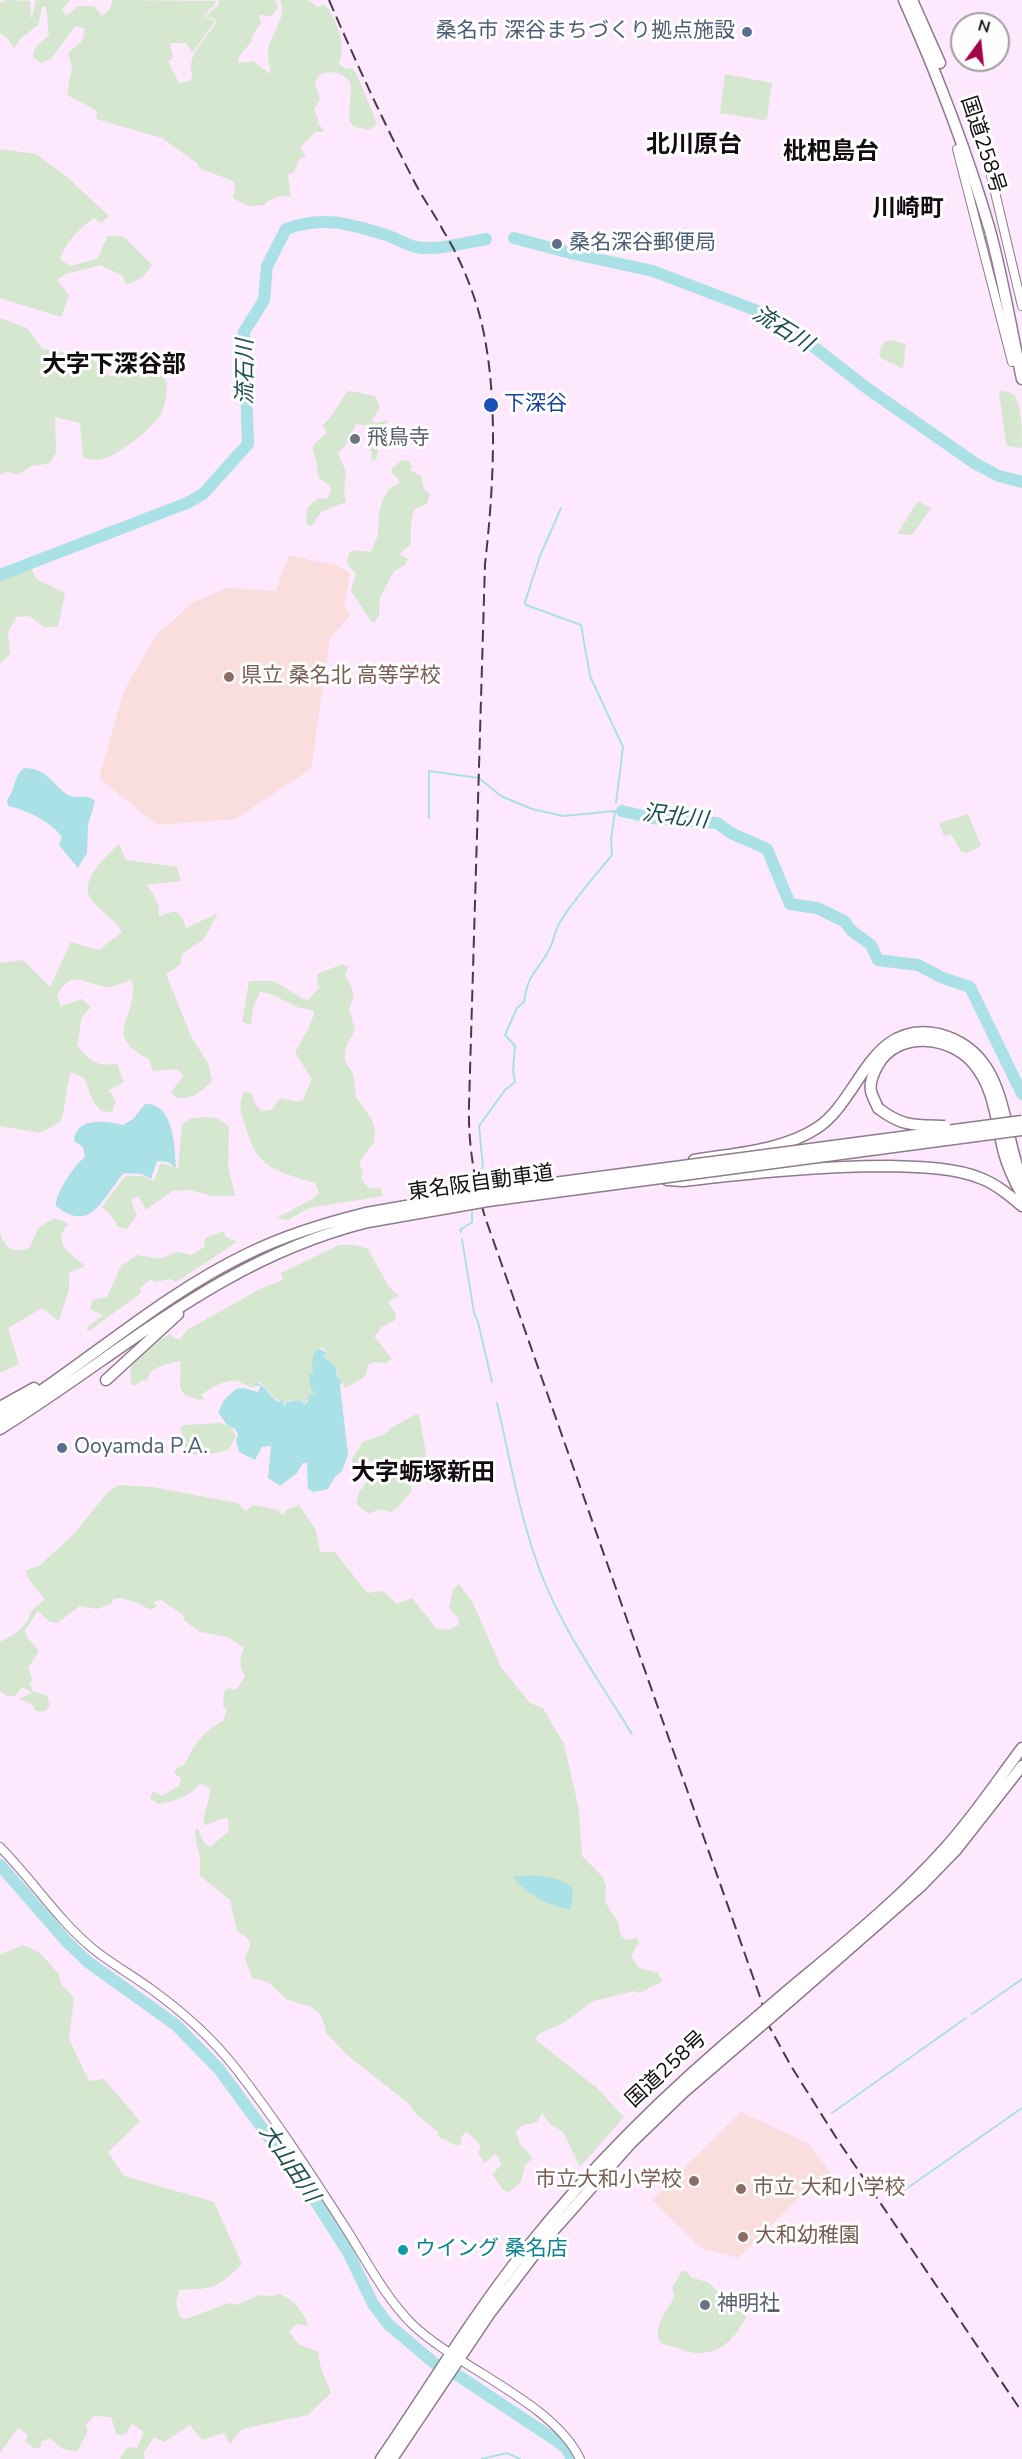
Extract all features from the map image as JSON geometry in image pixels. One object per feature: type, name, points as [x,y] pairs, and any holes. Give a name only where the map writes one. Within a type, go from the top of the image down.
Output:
[{"type":"highway","name":"国道258号","points":[[903,0],[933,65],[965,150],[989,229],[1017,353]]},
{"type":"highway","name":"国道258号","points":[[912,0],[948,84],[994,222],[1022,379]]},
{"type":"highway","points":[[632,1173],[781,1144],[794,1139],[817,1128],[836,1111],[879,1050],[896,1039],[911,1034],[937,1034],[962,1043],[972,1050],[987,1069],[999,1098],[1014,1160],[1022,1180]]},
{"type":"highway","points":[[1022,1115],[951,1126],[894,1120],[878,1108],[871,1091],[872,1081],[881,1059],[907,1043],[933,1041],[956,1048],[972,1062],[986,1083],[996,1115],[1004,1153],[1011,1175],[1022,1195]]},
{"type":"highway","name":"東名阪自動車道","points":[[0,1429],[186,1302],[253,1264],[367,1218],[486,1192],[1022,1120]]},
{"type":"highway","name":"東名阪自動車道","points":[[0,1418],[194,1284],[248,1254],[314,1227],[488,1201],[1022,1130]]},
{"type":"highway","points":[[660,1179],[683,1181],[834,1166],[910,1167],[954,1171],[980,1178],[1004,1191],[1022,1206]]},
{"type":"highway","points":[[106,1380],[178,1313],[218,1284],[253,1264]]},
{"type":"highway","points":[[0,1407],[90,1356]]},
{"type":"highway","name":"国道258号","points":[[789,1996],[916,1879],[972,1815],[1022,1748]]},
{"type":"highway","name":"国道258号","points":[[381,2459],[523,2268],[586,2193],[654,2121],[760,2020],[921,1886],[956,1850],[1022,1766]]},
{"type":"highway","name":"国道258号","points":[[392,2459],[446,2372]]},
{"type":"street","points":[[957,149],[1017,353]]},
{"type":"street","points":[[986,154],[1022,306]]},
{"type":"street","points":[[0,1847],[91,1947],[151,1989],[196,2026],[236,2068],[328,2201],[391,2298],[412,2324],[455,2359],[562,2431],[573,2444],[580,2459]]},
{"type":"shaded area","points":[[6,0],[30,1],[31,20],[36,0],[70,0],[62,10],[66,16],[78,6],[94,6],[102,16],[109,10],[113,0],[217,1],[203,17],[213,20],[214,23],[192,53],[186,43],[170,43],[173,58],[168,61],[179,83],[190,81],[193,75],[191,68],[194,55],[216,23],[215,19],[205,17],[218,5],[219,0],[275,0],[278,7],[272,16],[259,15],[261,23],[251,38],[252,41],[239,57],[238,63],[253,61],[270,74],[268,51],[282,13],[280,0],[308,0],[318,7],[324,5],[329,9],[340,35],[342,49],[339,64],[346,69],[352,68],[356,73],[377,123],[370,130],[355,127],[349,121],[351,85],[349,81],[338,73],[320,74],[315,82],[320,100],[314,109],[318,118],[317,123],[324,130],[315,132],[300,148],[306,156],[300,159],[294,172],[288,175],[291,197],[280,196],[264,205],[248,206],[233,198],[235,184],[233,181],[199,168],[197,163],[162,138],[96,119],[97,112],[67,94],[72,67],[68,53],[82,41],[85,28],[75,26],[51,59],[41,63],[33,57],[37,46],[49,35],[46,7],[42,7],[38,25],[21,38],[14,48],[0,33],[0,3]]},
{"type":"shaded area","points":[[725,74],[772,83],[767,118],[764,120],[720,113]]},
{"type":"shaded area","points":[[0,149],[36,154],[67,177],[109,216],[101,223],[94,218],[83,227],[69,241],[60,259],[70,266],[97,259],[108,236],[123,236],[152,265],[142,278],[126,285],[123,276],[100,265],[66,274],[57,280],[69,295],[61,317],[0,298]]},
{"type":"shaded area","points":[[0,318],[27,328],[42,349],[89,356],[110,376],[160,374],[167,383],[165,402],[158,419],[134,441],[114,454],[98,460],[83,458],[80,423],[55,417],[56,453],[50,463],[30,467],[20,474],[7,471],[0,475]]},
{"type":"shaded area","points":[[885,341],[906,344],[903,369],[881,358],[879,353]]},
{"type":"shaded area","points":[[1002,390],[1015,396],[1017,401],[1021,421],[1022,448],[1006,444],[999,393]]},
{"type":"shaded area","points":[[347,392],[375,396],[380,407],[372,421],[376,423],[388,420],[380,438],[376,460],[371,461],[372,452],[367,448],[372,430],[368,426],[356,424],[345,446],[338,453],[346,472],[344,492],[346,502],[321,512],[312,526],[306,524],[307,508],[318,498],[327,499],[331,492],[330,486],[319,478],[313,449],[327,432],[322,426]]},
{"type":"shaded area","points":[[402,460],[409,461],[412,467],[410,470],[421,476],[424,489],[430,494],[427,504],[414,509],[411,544],[399,554],[408,559],[405,565],[394,571],[380,598],[379,615],[374,623],[351,591],[356,574],[347,563],[349,553],[353,550],[371,552],[378,535],[382,501],[389,489],[398,484],[399,480],[391,472],[392,468]]},
{"type":"shaded area","points":[[918,501],[931,508],[912,535],[897,534]]},
{"type":"shaded area","name":"県立 桑名北 高等学校","points":[[289,555],[338,566],[350,573],[344,607],[351,615],[330,638],[311,769],[235,819],[157,825],[99,778],[124,691],[159,631],[191,603],[227,588],[276,591]]},
{"type":"shaded area","points":[[31,568],[36,579],[65,593],[58,627],[44,627],[29,616],[16,617],[8,632],[10,654],[0,664],[0,577]]},
{"type":"shaded area","points":[[24,768],[44,774],[68,795],[88,797],[95,801],[88,825],[87,853],[78,868],[59,845],[62,837],[57,831],[44,821],[8,806],[7,800],[18,775]]},
{"type":"shaded area","points":[[968,814],[981,846],[967,853],[961,852],[951,834],[944,836],[939,823]]},
{"type":"shaded area","points":[[119,844],[126,860],[177,867],[181,881],[147,885],[157,903],[159,916],[176,911],[182,917],[186,928],[218,913],[204,939],[182,954],[180,965],[166,974],[191,1036],[209,1065],[212,1081],[196,1094],[187,1098],[176,1098],[171,1092],[184,1075],[176,1069],[153,1071],[149,1059],[134,1050],[126,1041],[124,1033],[133,993],[132,980],[108,987],[71,980],[66,983],[57,997],[61,1006],[82,999],[91,1007],[82,1017],[77,1045],[94,1062],[117,1064],[124,1082],[109,1090],[116,1101],[112,1112],[101,1111],[93,1101],[84,1078],[71,1072],[60,1122],[40,1133],[0,1126],[0,963],[23,960],[50,987],[71,942],[99,950],[122,932],[96,905],[88,889],[89,880],[94,872]]},
{"type":"shaded area","points":[[343,964],[348,967],[345,976],[353,992],[349,1009],[355,1030],[345,1049],[345,1061],[353,1074],[356,1097],[372,1120],[375,1130],[374,1142],[359,1163],[363,1172],[361,1179],[370,1189],[380,1187],[383,1196],[309,1208],[288,1220],[277,1218],[319,1193],[315,1183],[280,1172],[263,1161],[250,1142],[242,1114],[241,1101],[244,1092],[252,1093],[254,1102],[261,1111],[271,1110],[281,1098],[297,1102],[303,1099],[312,1079],[295,1053],[314,1011],[297,1007],[271,994],[260,992],[253,1007],[251,1025],[242,1022],[249,981],[274,981],[307,1001],[320,987],[317,983],[317,974]]},
{"type":"shaded area","points":[[145,1104],[155,1106],[167,1118],[175,1149],[176,1168],[168,1162],[157,1161],[151,1179],[142,1174],[124,1173],[96,1209],[88,1214],[79,1216],[68,1214],[56,1206],[66,1180],[85,1157],[83,1147],[74,1141],[80,1127],[93,1122],[123,1125],[133,1119]]},
{"type":"shaded area","points":[[217,1118],[229,1126],[228,1166],[235,1196],[213,1196],[190,1190],[172,1191],[146,1210],[138,1196],[131,1201],[137,1215],[127,1229],[118,1227],[110,1214],[102,1207],[125,1176],[142,1176],[154,1181],[160,1164],[178,1169],[182,1124],[189,1119]]},
{"type":"shaded area","points":[[55,1218],[68,1224],[61,1237],[62,1242],[69,1252],[85,1266],[69,1273],[69,1290],[59,1321],[42,1308],[8,1328],[19,1364],[0,1373],[0,1233],[10,1249],[23,1250],[29,1248],[39,1227]]},
{"type":"shaded area","points":[[224,1231],[225,1236],[237,1242],[176,1282],[170,1279],[155,1282],[151,1279],[140,1288],[141,1293],[89,1331],[86,1328],[103,1315],[90,1309],[93,1300],[107,1297],[121,1266],[137,1255],[160,1259],[177,1252],[192,1255],[204,1247],[205,1238]]},
{"type":"shaded area","points":[[339,1245],[355,1245],[368,1249],[389,1287],[399,1296],[388,1302],[396,1314],[395,1320],[380,1328],[374,1336],[392,1359],[386,1363],[373,1362],[368,1365],[363,1377],[345,1388],[325,1356],[326,1350],[320,1347],[314,1356],[313,1373],[310,1375],[311,1389],[315,1391],[315,1394],[310,1395],[305,1403],[299,1400],[287,1401],[286,1407],[284,1401],[274,1397],[258,1382],[254,1388],[237,1381],[226,1381],[201,1394],[205,1400],[188,1396],[181,1389],[181,1361],[160,1366],[149,1375],[148,1380],[141,1381],[135,1386],[131,1384],[132,1364],[138,1355],[149,1347],[170,1334],[175,1339],[180,1339],[187,1330],[260,1289],[283,1280],[281,1273]]},
{"type":"shaded area","points":[[319,1349],[326,1352],[324,1356],[336,1368],[336,1374],[342,1382],[340,1385],[348,1455],[342,1471],[335,1477],[328,1489],[314,1492],[308,1489],[307,1463],[303,1463],[297,1473],[280,1486],[268,1478],[271,1446],[262,1447],[255,1460],[239,1452],[236,1440],[238,1434],[235,1429],[227,1425],[218,1412],[224,1400],[236,1389],[244,1388],[258,1392],[261,1386],[254,1385],[257,1383],[263,1387],[273,1398],[279,1402],[282,1399],[285,1406],[287,1402],[299,1400],[305,1404],[308,1396],[315,1393],[311,1389],[309,1374],[313,1373],[312,1361],[315,1351]]},
{"type":"shaded area","points":[[416,1414],[419,1415],[426,1453],[425,1458],[407,1468],[412,1491],[391,1512],[379,1509],[369,1514],[356,1504],[359,1492],[369,1479],[379,1477],[385,1472],[386,1466],[366,1460],[357,1468],[353,1466],[352,1459],[363,1442],[385,1434]]},
{"type":"shaded area","points":[[220,1423],[231,1427],[236,1436],[229,1449],[208,1454],[187,1453],[180,1427]]},
{"type":"shaded area","points":[[119,1485],[152,1487],[237,1503],[246,1511],[253,1505],[279,1510],[279,1513],[284,1515],[286,1510],[299,1505],[316,1530],[320,1552],[335,1552],[367,1593],[383,1591],[397,1604],[412,1598],[436,1628],[449,1630],[458,1625],[459,1619],[449,1608],[453,1590],[459,1584],[473,1603],[501,1667],[530,1703],[543,1708],[564,1744],[579,1810],[582,1856],[603,1877],[606,1887],[605,1902],[618,1922],[621,1936],[626,1940],[636,1938],[639,1942],[631,1956],[639,1968],[657,1972],[663,1981],[639,1993],[635,1991],[593,2001],[565,2022],[539,2034],[535,2039],[598,2089],[624,2117],[580,2167],[563,2132],[550,2124],[542,2113],[537,2122],[521,2126],[516,2132],[520,2144],[533,2158],[525,2165],[521,2182],[509,2192],[504,2191],[492,2174],[501,2165],[495,2154],[484,2163],[478,2152],[481,2147],[466,2132],[461,2137],[461,2145],[455,2145],[439,2137],[438,2132],[417,2115],[408,2103],[347,2055],[326,2033],[323,2020],[318,2012],[311,2007],[286,1999],[268,1982],[252,1978],[245,1958],[250,1942],[237,1931],[230,1900],[199,1875],[200,1865],[195,1830],[198,1829],[204,1843],[210,1847],[229,1831],[228,1818],[204,1825],[210,1788],[200,1784],[187,1795],[170,1802],[158,1804],[150,1798],[153,1791],[162,1796],[179,1786],[181,1778],[174,1773],[177,1768],[185,1764],[205,1733],[223,1721],[227,1709],[223,1706],[224,1692],[229,1688],[236,1690],[245,1676],[240,1662],[244,1648],[228,1637],[200,1632],[185,1621],[182,1614],[161,1600],[153,1602],[157,1606],[151,1610],[129,1600],[114,1598],[111,1604],[97,1609],[80,1606],[57,1623],[50,1622],[38,1611],[25,1631],[27,1637],[39,1651],[28,1668],[33,1681],[29,1683],[33,1691],[47,1696],[50,1706],[45,1711],[36,1711],[32,1704],[19,1699],[32,1693],[22,1687],[15,1696],[7,1696],[0,1691],[0,1642],[23,1627],[30,1612],[45,1599],[25,1571],[40,1565],[73,1535],[108,1492]]},
{"type":"shaded area","points":[[528,1875],[553,1878],[569,1885],[573,1889],[571,1909],[555,1906],[539,1899],[524,1889],[513,1877]]},
{"type":"shaded area","points":[[23,1945],[39,1952],[59,1974],[61,1984],[74,1998],[69,2039],[89,2081],[104,2079],[140,2121],[108,2152],[124,2176],[214,2202],[242,2264],[214,2286],[179,2290],[176,2304],[180,2317],[186,2319],[229,2303],[237,2305],[259,2295],[280,2294],[289,2299],[301,2311],[308,2326],[297,2324],[289,2331],[298,2344],[319,2352],[321,2368],[331,2393],[308,2415],[242,2429],[230,2444],[224,2433],[202,2440],[190,2425],[164,2442],[154,2437],[143,2454],[145,2459],[120,2459],[127,2447],[137,2448],[144,2432],[132,2424],[126,2434],[117,2435],[111,2417],[94,2416],[85,2426],[88,2431],[77,2452],[63,2449],[49,2438],[41,2442],[41,2447],[36,2449],[25,2442],[28,2435],[18,2428],[0,2453],[0,1955]]},
{"type":"shaded area","name":"市立 大和小学校","points":[[741,2112],[808,2143],[839,2184],[803,2194],[738,2258],[701,2248],[652,2200]]},
{"type":"shaded area","points":[[682,2271],[686,2271],[691,2277],[709,2283],[721,2295],[743,2299],[750,2310],[734,2336],[711,2352],[687,2352],[659,2341],[658,2329],[675,2296],[672,2288]]},
{"type":"waterway","name":"流石川","points":[[0,575],[187,503],[203,494],[248,444],[244,332],[264,300],[267,266],[286,229],[312,222],[336,223],[373,231],[412,246],[424,248],[451,246],[486,239]]},
{"type":"waterway","name":"流石川","points":[[514,238],[653,271],[763,313],[976,464],[999,476],[1022,482]]},
{"type":"waterway","points":[[561,508],[540,556],[525,602],[526,605],[581,625],[590,676],[623,747],[616,803]]},
{"type":"waterway","points":[[429,818],[429,771],[479,778],[501,796],[532,809],[563,816],[615,811],[611,839],[612,855],[560,922],[546,956],[531,977],[524,1002],[517,1008],[505,1035],[515,1046],[513,1071],[515,1082],[505,1090],[479,1126],[483,1167],[478,1172]]},
{"type":"waterway","name":"沢北川","points":[[622,811],[652,818],[717,823],[731,833],[767,849],[790,904],[817,908],[844,921],[852,931],[871,945],[878,960],[918,965],[943,978],[970,987],[1022,1094]]},
{"type":"waterway","points":[[466,1192],[463,1177],[468,1174]]},
{"type":"waterway","points":[[461,1232],[460,1230],[472,1222],[472,1209]]},
{"type":"waterway","points":[[462,1239],[474,1313],[492,1382]]},
{"type":"waterway","points":[[497,1403],[521,1509],[540,1571],[570,1634],[632,1734]]},
{"type":"waterway","name":"大山田川","points":[[0,1865],[67,1942],[88,1962],[176,2025],[219,2069],[279,2151],[292,2164],[348,2252],[373,2304],[388,2324],[434,2363],[459,2376],[557,2441],[566,2448],[572,2459]]},
{"type":"waterway","points":[[972,2014],[1022,1979]]},
{"type":"waterway","points":[[832,2113],[966,2018]]},
{"type":"waterway","points":[[893,2198],[1022,2108]]},
{"type":"waterway","points":[[482,2459],[507,2453],[520,2459]]},
{"type":"railway","points":[[329,0],[401,155],[463,268],[477,306],[489,367],[493,434],[491,501],[485,564],[469,1105],[473,1161],[485,1217],[769,2026],[837,2139],[1022,2412]]},
{"type":"place","name":"桑名市 深谷まちづくり拠点施設","points":[[747,32]]},
{"type":"place","name":"桑名深谷郵便局","points":[[557,244]]},
{"type":"place","name":"下深谷","points":[[491,405]]},
{"type":"place","name":"飛鳥寺","points":[[355,439]]},
{"type":"place","name":"県立 桑名北 高等学校","points":[[229,677]]},
{"type":"place","name":"Ooyamda P.A.","points":[[62,1448]]},
{"type":"place","name":"市立大和小学校","points":[[694,2181]]},
{"type":"place","name":"市立 大和小学校","points":[[741,2189]]},
{"type":"place","name":"大和幼稚園","points":[[743,2237]]},
{"type":"place","name":"ウイング 桑名店","points":[[403,2250]]},
{"type":"place","name":"神明社","points":[[705,2305]]},
{"type":"district","name":"北川原台","points":[[694,146]]},
{"type":"district","name":"枇杷島台","points":[[831,153]]},
{"type":"district","name":"川崎町","points":[[908,210]]},
{"type":"district","name":"大字下深谷部","points":[[114,366]]},
{"type":"district","name":"大字蛎塚新田","points":[[423,1474]]}]
